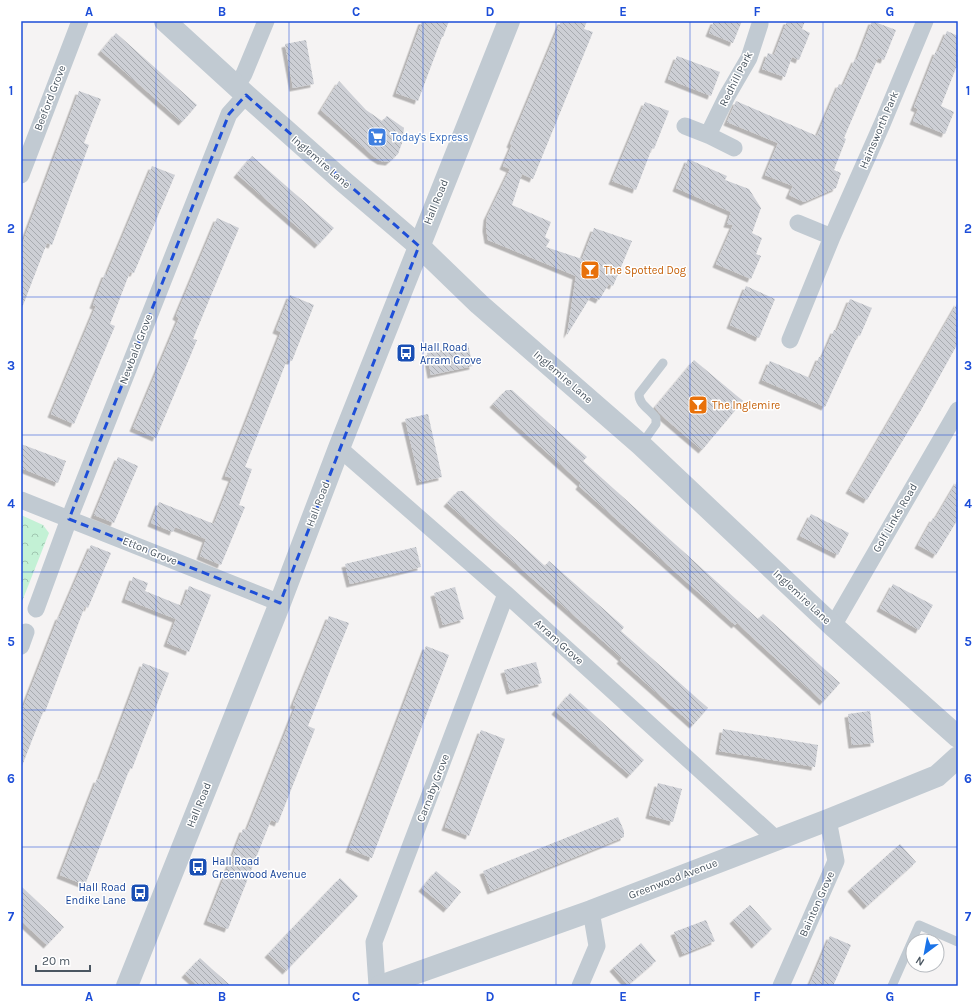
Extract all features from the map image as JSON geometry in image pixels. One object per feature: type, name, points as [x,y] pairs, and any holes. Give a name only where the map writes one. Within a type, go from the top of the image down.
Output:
[{"type":"street","name":"Beeford Grove","points":[[21,175],[80,21]]},
{"type":"street","name":"Inglemire Lane","points":[[165,21],[241,91],[419,246],[479,304],[641,445],[833,626],[958,737]]},
{"type":"street","name":"Newbald Grove","points":[[36,609],[229,114],[241,91],[244,74],[266,21]]},
{"type":"street","name":"Hall Road","points":[[126,986],[280,603],[339,448],[509,21]]},
{"type":"street","name":"Redhill Park","points":[[708,135],[727,96],[749,58],[760,21]]},
{"type":"street","name":"Hainsworth Park","points":[[790,340],[832,237],[883,122],[925,21]]},
{"type":"street","points":[[685,126],[708,135],[734,148]]},
{"type":"street","points":[[798,223],[832,237]]},
{"type":"street","name":"Golf Links Road","points":[[833,626],[958,410]]},
{"type":"street","name":"Arram Grove","points":[[339,448],[506,594],[776,839]]},
{"type":"street","name":"Etton Grove","points":[[21,500],[280,603]]},
{"type":"street","name":"Carnaby Grove","points":[[377,986],[374,942],[506,594]]},
{"type":"street","name":"Greenwood Avenue","points":[[380,986],[591,911],[828,820],[938,776],[958,758]]},
{"type":"street","name":"Bainton Grove","points":[[781,986],[836,860],[828,820]]},
{"type":"street","points":[[580,986],[598,946],[591,911]]},
{"type":"lane","points":[[641,445],[656,424],[654,416],[639,400],[639,394],[663,363]]},
{"type":"lane","points":[[892,986],[919,925],[958,942]]},
{"type":"highlighted area","points":[[246,95],[419,246],[280,603],[69,519],[229,114]]},
{"type":"green space","points":[[21,515],[43,525],[49,533],[21,604]]},
{"type":"building","points":[[422,21],[449,21],[418,101],[396,93]]},
{"type":"building","points":[[561,21],[587,21],[584,29],[593,32],[533,179],[522,174],[512,205],[551,222],[545,237],[550,240],[546,247],[582,259],[594,228],[632,241],[613,286],[609,284],[599,300],[591,296],[567,335],[576,276],[488,240],[486,228],[487,217],[510,169],[503,166],[512,145],[510,144]]},
{"type":"building","points":[[714,21],[742,21],[733,43],[709,33]]},
{"type":"building","points":[[787,21],[805,21],[802,29],[810,33],[799,60],[792,57],[785,77],[762,69],[768,53],[774,55]]},
{"type":"building","points":[[872,21],[896,30],[884,60],[878,58],[844,138],[846,139],[834,170],[841,173],[836,188],[804,202],[789,195],[793,186],[765,175],[778,143],[727,122],[736,101],[817,136],[839,84],[843,86],[855,59],[857,60]]},
{"type":"building","points":[[947,31],[958,36],[958,63],[941,106],[954,112],[945,134],[913,121],[918,109],[914,107],[936,51],[938,52]]},
{"type":"building","points":[[116,33],[197,105],[182,122],[101,51]]},
{"type":"building","points":[[306,40],[314,84],[293,88],[285,44]]},
{"type":"building","points":[[677,56],[720,72],[711,96],[668,79]]},
{"type":"building","name":"Today's Express","points":[[339,81],[366,110],[382,121],[387,116],[404,128],[402,143],[398,154],[389,162],[381,161],[373,156],[321,110]]},
{"type":"building","points":[[79,91],[101,99],[84,143],[89,145],[52,245],[47,243],[21,308],[21,247]]},
{"type":"building","points":[[645,102],[669,111],[654,149],[652,148],[636,190],[612,181]]},
{"type":"building","points":[[252,156],[334,228],[318,245],[237,174]]},
{"type":"building","points":[[688,159],[727,176],[725,180],[749,189],[761,208],[752,233],[762,238],[756,254],[761,256],[751,279],[716,264],[733,225],[727,224],[731,212],[676,188]]},
{"type":"building","points":[[152,166],[175,175],[134,273],[130,272],[110,324],[115,326],[74,424],[51,414],[96,306],[93,305],[105,274],[107,274]]},
{"type":"building","points":[[217,218],[239,228],[193,339],[197,340],[156,438],[133,428],[179,318],[176,316]]},
{"type":"building","points":[[746,286],[775,299],[759,338],[730,325]]},
{"type":"building","points":[[290,295],[314,305],[292,361],[287,360],[245,467],[252,469],[239,505],[245,507],[221,565],[200,556],[206,539],[175,527],[173,532],[151,523],[159,502],[214,524],[232,478],[225,476],[281,332],[276,330]]},
{"type":"building","points":[[850,299],[872,308],[825,407],[762,380],[770,361],[810,378],[819,357],[822,358],[834,330],[837,331]]},
{"type":"building","points":[[958,302],[958,343],[921,410],[867,500],[849,490]]},
{"type":"building","points":[[468,345],[473,366],[431,375],[427,353]]},
{"type":"building","name":"The Inglemire","points":[[694,360],[743,401],[702,450],[661,415],[655,407]]},
{"type":"building","points":[[506,390],[512,390],[587,457],[583,461],[758,619],[763,614],[840,683],[823,702],[737,623],[735,625],[579,486],[581,483],[493,404]]},
{"type":"building","points":[[428,414],[442,477],[420,482],[405,419]]},
{"type":"building","points":[[21,444],[66,461],[58,483],[21,468]]},
{"type":"building","points":[[118,457],[138,466],[114,523],[94,515]]},
{"type":"building","points":[[958,480],[958,519],[936,555],[918,545],[933,518],[935,519]]},
{"type":"building","points":[[458,491],[463,491],[545,566],[549,561],[624,627],[621,631],[708,708],[693,725],[620,660],[622,658],[447,503]]},
{"type":"building","points":[[811,514],[849,533],[838,555],[800,536]]},
{"type":"building","points":[[91,545],[111,553],[88,608],[85,606],[45,712],[43,712],[21,766],[21,713],[59,616],[60,617]]},
{"type":"building","points":[[416,547],[421,567],[350,584],[345,564]]},
{"type":"building","points":[[133,577],[148,583],[145,591],[182,606],[189,586],[211,595],[189,652],[167,643],[176,619],[125,599]]},
{"type":"building","points":[[893,584],[933,605],[919,630],[880,608]]},
{"type":"building","points":[[455,587],[464,619],[443,625],[434,593]]},
{"type":"building","points":[[329,616],[349,623],[308,726],[315,729],[278,823],[271,820],[228,929],[207,921],[243,829],[247,830],[296,706],[293,705]]},
{"type":"building","points":[[426,646],[449,655],[372,858],[349,849]]},
{"type":"building","points":[[536,662],[542,683],[510,691],[504,670]]},
{"type":"building","points":[[143,663],[169,673],[132,769],[130,768],[85,885],[60,875],[97,779],[99,780]]},
{"type":"building","points":[[570,693],[644,760],[630,775],[555,711]]},
{"type":"building","points":[[870,711],[874,743],[852,745],[848,714]]},
{"type":"building","points":[[723,729],[818,745],[815,767],[719,751]]},
{"type":"building","points":[[481,730],[505,739],[469,836],[445,827]]},
{"type":"building","points":[[658,783],[682,789],[673,822],[649,815]]},
{"type":"building","points":[[618,817],[624,831],[624,837],[491,891],[483,871]]},
{"type":"building","points":[[900,844],[916,862],[867,906],[851,888]]},
{"type":"building","points":[[436,871],[461,892],[447,909],[422,888]]},
{"type":"building","points":[[340,878],[358,896],[286,971],[268,954]]},
{"type":"building","points":[[21,886],[64,927],[47,945],[21,921]]},
{"type":"building","points":[[750,905],[772,929],[755,945],[733,920]]},
{"type":"building","points":[[706,920],[715,941],[683,954],[674,932]]},
{"type":"building","points":[[830,936],[851,945],[833,986],[809,986]]},
{"type":"building","points":[[641,943],[656,961],[628,985],[613,968]]},
{"type":"building","points":[[200,958],[231,986],[198,986],[185,974]]},
{"type":"place","name":"Today's Express","points":[[377,137]]},
{"type":"place","name":"The Spotted Dog","points":[[590,270]]},
{"type":"place","name":"Hall Road Arram Grove","points":[[406,353]]},
{"type":"place","name":"The Inglemire","points":[[698,405]]},
{"type":"place","name":"Hall Road Greenwood Avenue","points":[[198,867]]},
{"type":"place","name":"Hall Road Endike Lane","points":[[140,893]]}]
